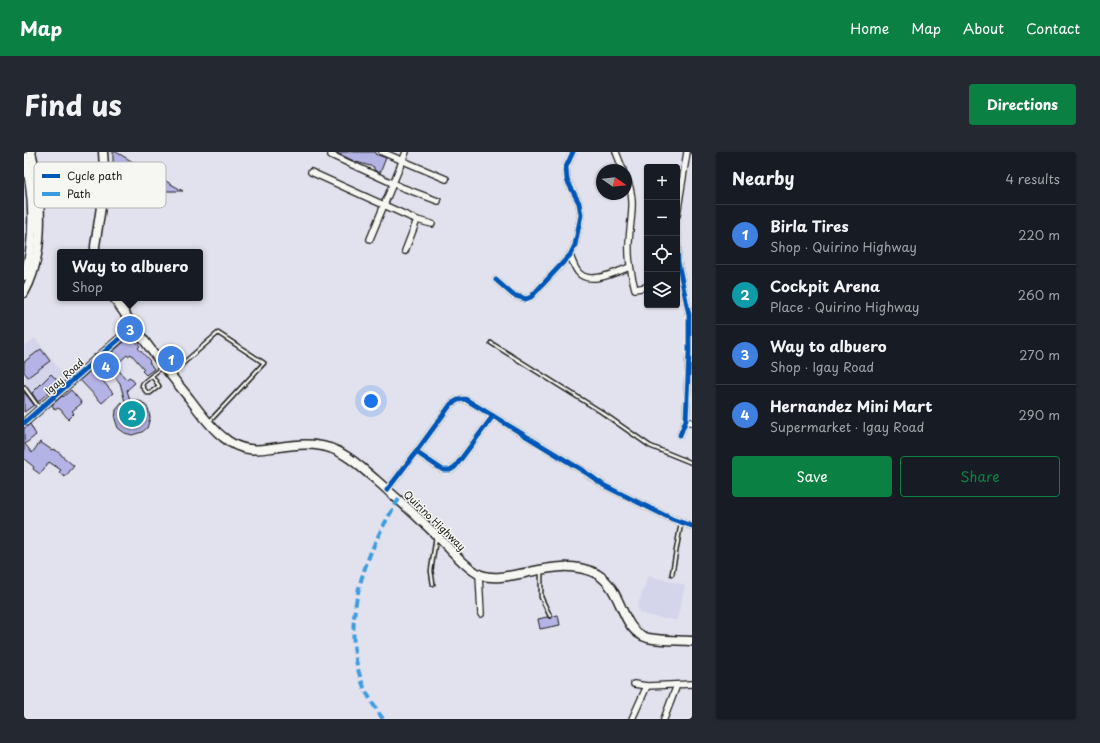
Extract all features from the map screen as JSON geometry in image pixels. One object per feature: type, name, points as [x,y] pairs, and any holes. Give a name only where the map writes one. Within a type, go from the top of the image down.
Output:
[{"type":"main road","points":[[31,152],[34,170]]},
{"type":"main road","points":[[103,152],[103,162]]},
{"type":"main road","points":[[24,156],[29,182],[32,224],[32,246],[29,262],[24,276]]},
{"type":"main road","points":[[24,292],[31,278],[39,247],[38,208]]},
{"type":"main road","points":[[95,249],[101,208]]},
{"type":"main road","name":"Quirino Highway","points":[[116,301],[170,375],[208,422],[222,436],[233,444],[249,449],[260,450],[307,444],[329,447],[348,456],[479,575]]},
{"type":"main road","points":[[479,575],[496,578],[566,566],[586,570],[597,574],[609,583],[635,632],[648,638],[692,641]]},
{"type":"street","points":[[382,152],[446,179]]},
{"type":"street","points":[[370,239],[385,206],[393,182],[406,152]]},
{"type":"street","points":[[496,280],[513,295],[526,299],[531,297],[570,255],[575,245],[581,215],[579,203],[567,180],[566,167],[573,152]]},
{"type":"street","points":[[616,152],[621,164]]},
{"type":"street","points":[[679,200],[687,152]]},
{"type":"street","points":[[331,155],[438,201]]},
{"type":"street","points":[[311,172],[416,220],[432,224]]},
{"type":"street","points":[[632,195],[633,199],[629,245],[630,267],[635,289],[644,288]]},
{"type":"street","points":[[405,251],[416,220]]},
{"type":"street","points":[[570,255],[578,272],[586,278],[592,279],[630,267]]},
{"type":"street","points":[[680,272],[689,315],[691,353],[686,420],[680,435]]},
{"type":"street","name":"Igay Road","points":[[24,423],[134,326]]},
{"type":"street","points":[[387,490],[451,404],[458,400],[465,399],[586,472],[605,486],[692,526]]},
{"type":"street","points":[[416,452],[443,470],[450,470],[455,467],[493,416]]},
{"type":"street","points":[[686,420],[692,423]]},
{"type":"street","points":[[479,575],[481,614]]},
{"type":"street","points":[[634,684],[647,686],[692,684]]},
{"type":"street","points":[[664,719],[677,685]]},
{"type":"street","points":[[632,719],[647,686]]},
{"type":"lane","points":[[170,375],[218,333],[264,363],[208,422]]},
{"type":"lane","points":[[491,343],[600,411],[650,446],[692,463]]},
{"type":"lane","points":[[152,376],[159,386],[150,393],[147,393],[142,386],[143,383],[163,366]]},
{"type":"lane","points":[[24,387],[40,409]]},
{"type":"lane","points":[[672,574],[681,522]]},
{"type":"lane","points":[[433,584],[431,571],[436,535]]},
{"type":"lane","points":[[541,571],[541,597],[550,616]]},
{"type":"shaded area","points":[[35,338],[66,378],[25,414],[24,346]]},
{"type":"shaded area","points":[[648,576],[685,585],[677,620],[663,619],[640,613],[637,607]]},
{"type":"building","points":[[113,152],[116,152],[133,162],[113,162]]},
{"type":"building","points":[[335,152],[376,152],[375,154],[386,158],[380,173],[374,170],[374,167],[356,162]]},
{"type":"building","points":[[166,181],[183,191],[166,191]]},
{"type":"building","points":[[131,336],[140,346],[138,348],[150,361],[149,362],[154,369],[146,375],[142,371],[144,369],[131,354],[128,356],[127,355],[115,366],[126,379],[130,377],[135,383],[127,390],[130,401],[133,400],[142,402],[148,408],[150,418],[147,428],[142,432],[132,435],[125,433],[118,428],[115,419],[116,410],[122,403],[127,409],[120,383],[111,372],[102,380],[113,393],[102,403],[80,380],[98,364],[101,367],[114,355],[111,353]]},
{"type":"building","points":[[41,349],[50,361],[28,377],[24,372],[24,362]]},
{"type":"building","points":[[51,374],[59,382],[38,402],[32,393]]},
{"type":"building","points":[[71,390],[82,403],[72,411],[74,413],[68,419],[61,410],[58,408],[55,410],[52,405]]},
{"type":"building","points":[[24,392],[34,405],[24,412]]},
{"type":"building","points":[[30,424],[36,435],[25,444],[32,453],[40,442],[61,454],[74,466],[65,477],[59,472],[61,470],[49,462],[40,474],[24,459],[24,428]]},
{"type":"building","points":[[558,615],[560,625],[540,629],[538,619],[547,617],[551,619],[553,616]]},
{"type":"marked path","points":[[383,719],[362,682],[355,653],[353,630],[355,607],[367,562],[376,540],[399,499]]},
{"type":"cycle path","points":[[496,280],[513,295],[526,299],[531,297],[570,255],[575,245],[581,215],[579,203],[567,180],[566,167],[573,152]]},
{"type":"cycle path","points":[[680,272],[689,315],[686,420],[680,435]]},
{"type":"cycle path","points":[[24,423],[134,326]]},
{"type":"cycle path","points":[[387,490],[451,404],[458,400],[465,399],[493,416],[455,467],[450,470],[443,470],[416,452]]},
{"type":"cycle path","points":[[493,416],[585,472],[605,486],[672,519],[692,526]]},
{"type":"place","name":"Way to albuero","points":[[130,329]]},
{"type":"place","name":"Birla Tires","points":[[171,359]]},
{"type":"place","name":"Hernandez Mini Mart","points":[[106,366]]},
{"type":"place","name":"Cockpit Arena","points":[[132,414]]}]
